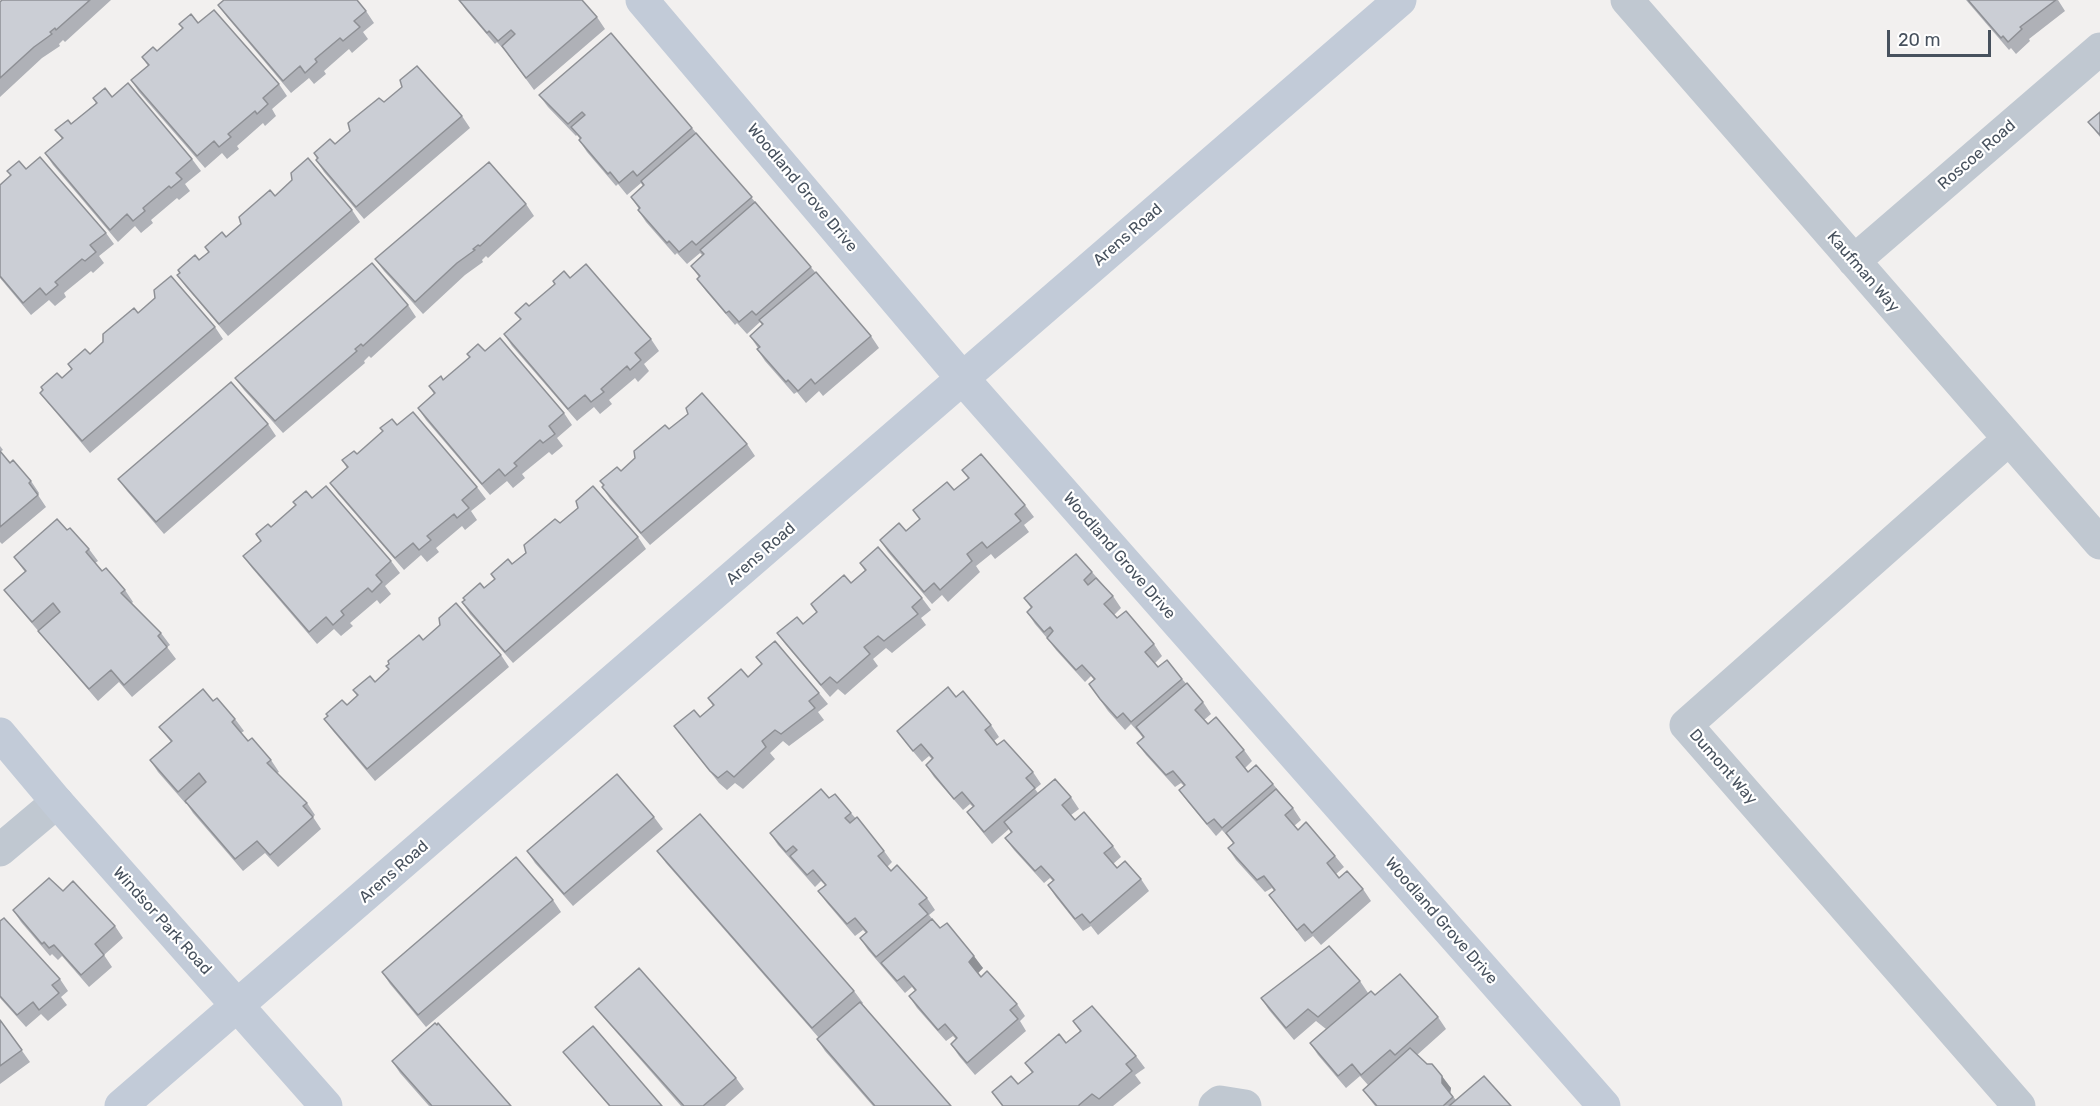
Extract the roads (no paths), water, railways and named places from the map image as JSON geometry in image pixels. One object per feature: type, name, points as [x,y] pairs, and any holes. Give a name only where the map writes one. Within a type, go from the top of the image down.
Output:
[{"type":"street","name":"Woodland Grove Drive","points":[[642,0],[963,379],[1604,1106]]},
{"type":"street","name":"Arens Road","points":[[121,1106],[1400,0]]},
{"type":"street","name":"Kaufman Way","points":[[1627,0],[2100,543]]},
{"type":"street","name":"Roscoe Road","points":[[1854,261],[2100,49]]},
{"type":"street","name":"Dumont Way","points":[[2009,439],[1686,725],[2019,1106]]},
{"type":"street","name":"Windsor Park Road","points":[[0,734],[57,802],[326,1106]]},
{"type":"street","points":[[0,850],[57,802]]},
{"type":"street","points":[[1215,1106],[1220,1102],[1245,1106]]}]
